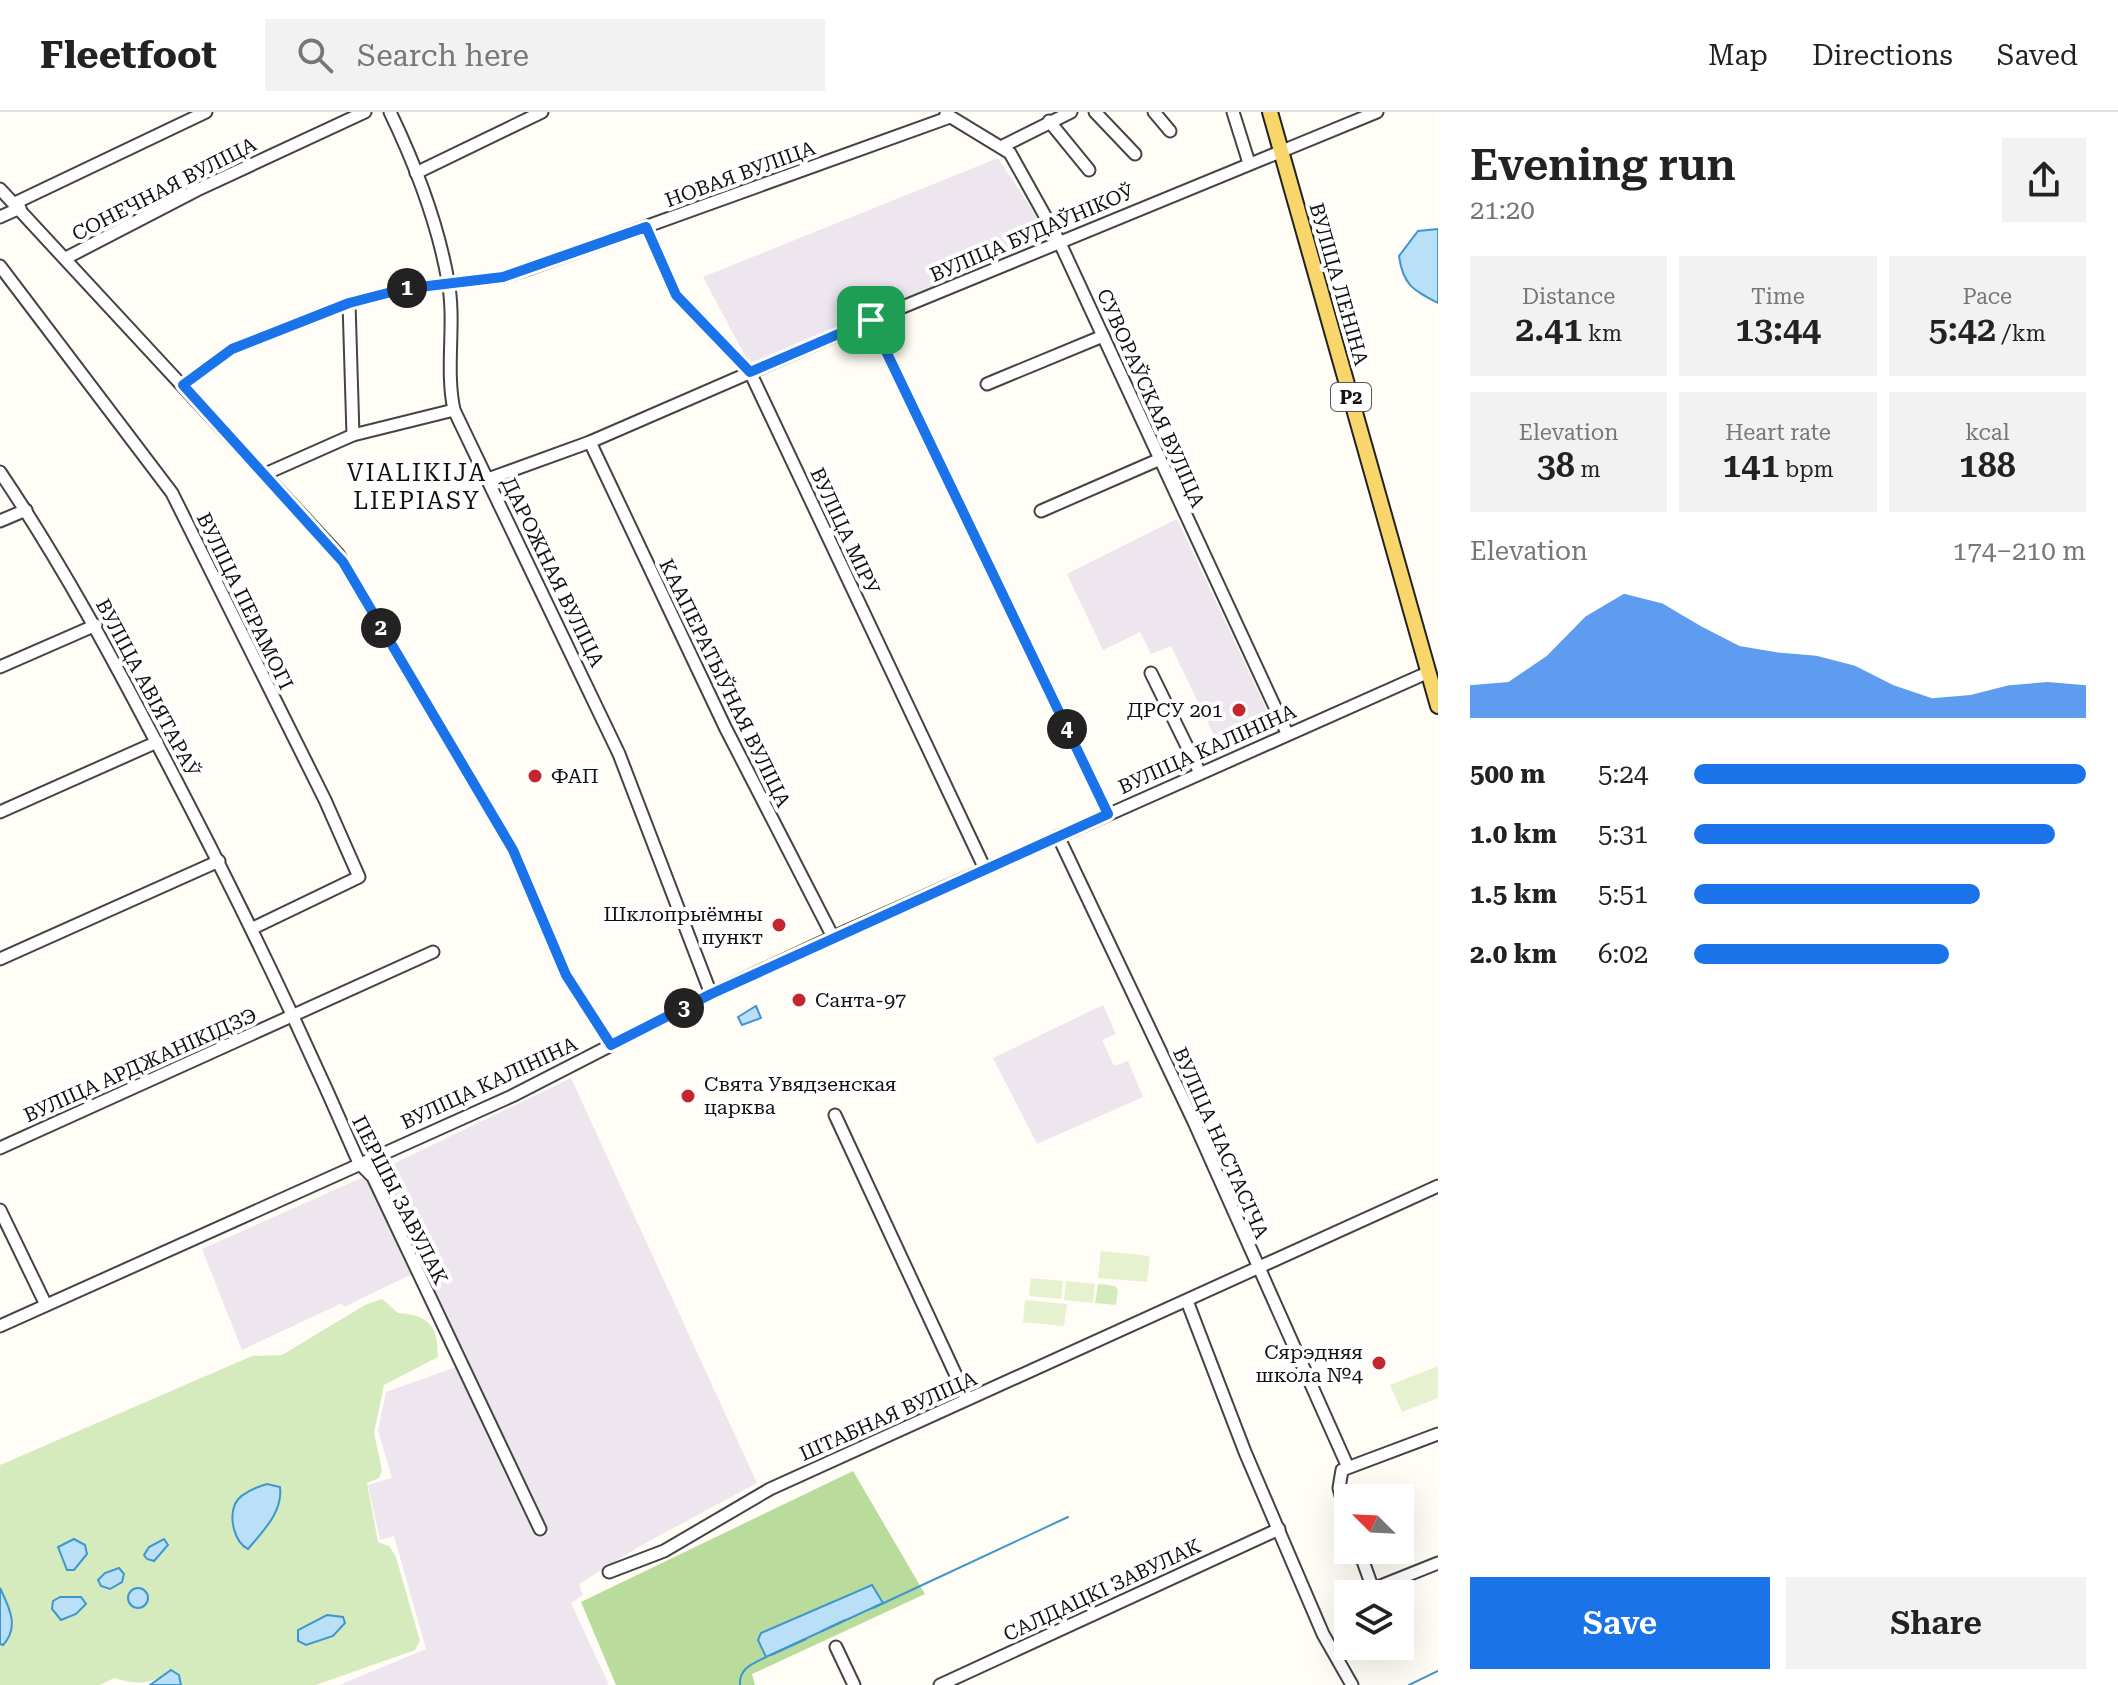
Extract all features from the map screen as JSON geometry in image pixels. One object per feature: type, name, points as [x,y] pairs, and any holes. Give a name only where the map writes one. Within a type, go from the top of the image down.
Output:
[{"type":"main road","name":"Р2","points":[[1270,112],[1280,150]]},
{"type":"main road","name":"ВУЛІЦА ЛЕНІНА","points":[[1280,150],[1437,701]]},
{"type":"street","points":[[0,217],[206,112]]},
{"type":"street","name":"СОНЕЧНАЯ ВУЛІЦА","points":[[66,258],[197,190],[365,112]]},
{"type":"street","name":"ДАРОЖНАЯ ВУЛІЦА","points":[[390,112],[416,173],[449,283],[449,389],[454,410],[619,754],[711,994]]},
{"type":"street","points":[[416,173],[542,112]]},
{"type":"street","points":[[1003,146],[1071,112]]},
{"type":"street","points":[[1095,112],[1135,154]]},
{"type":"street","points":[[1154,112],[1170,131]]},
{"type":"street","points":[[1233,112],[1249,163]]},
{"type":"street","name":"ВУЛІЦА БУДАЎНІКОЎ","points":[[488,479],[590,442],[1357,115],[1377,112]]},
{"type":"street","name":"СУВОРАЎСКАЯ ВУЛІЦА","points":[[946,114],[1003,146],[1022,170],[1059,241],[1287,733]]},
{"type":"street","name":"НОВАЯ ВУЛІЦА","points":[[183,385],[232,349],[349,303],[403,289],[503,277],[646,227],[946,114]]},
{"type":"street","points":[[1049,121],[1089,170]]},
{"type":"street","points":[[0,189],[343,562],[513,850],[566,975],[611,1045]]},
{"type":"street","name":"ВУЛІЦА МІРУ","points":[[646,227],[676,295],[750,372],[985,869]]},
{"type":"street","name":"ВУЛІЦА ПЕРАМОГІ","points":[[0,266],[172,493],[325,800],[359,877],[253,928]]},
{"type":"street","points":[[349,303],[353,435]]},
{"type":"street","points":[[871,320],[1108,814]]},
{"type":"street","points":[[987,384],[1103,336]]},
{"type":"street","points":[[265,474],[353,435],[454,410]]},
{"type":"street","name":"КААПЕРАТЫЎНАЯ ВУЛІЦА","points":[[590,442],[725,727],[833,937]]},
{"type":"street","points":[[1041,511],[1158,460]]},
{"type":"street","name":"ВУЛІЦА АВІЯТАРАЎ","points":[[0,472],[96,625],[253,928]]},
{"type":"street","points":[[0,521],[26,510]]},
{"type":"street","points":[[0,667],[96,625]]},
{"type":"street","points":[[1399,683],[1416,669],[1421,645]]},
{"type":"street","name":"ВУЛІЦА КАЛІНІНА","points":[[0,1326],[512,1096],[711,994],[833,937],[1429,672]]},
{"type":"street","points":[[1151,673],[1200,773]]},
{"type":"street","points":[[1399,683],[1419,682],[1437,701]]},
{"type":"street","points":[[0,812],[157,742]]},
{"type":"street","name":"ВУЛІЦА НАСТАСІЧА","points":[[1058,836],[1194,1122],[1347,1465]]},
{"type":"street","points":[[0,959],[219,861]]},
{"type":"street","name":"ПЕРШЫ ЗАВУЛАК","points":[[253,928],[359,1163],[373,1177],[540,1529]]},
{"type":"street","name":"ВУЛІЦА АРДЖАНІКІДЗЭ","points":[[0,1148],[433,952]]},
{"type":"street","points":[[835,1115],[967,1399]]},
{"type":"street","name":"ШТАБНАЯ ВУЛІЦА","points":[[609,1572],[664,1551],[770,1489],[1438,1186]]},
{"type":"street","points":[[0,1210],[46,1305]]},
{"type":"street","points":[[1187,1301],[1245,1452],[1323,1634],[1352,1685]]},
{"type":"street","points":[[1340,1484],[1342,1470],[1347,1465],[1438,1434]]},
{"type":"street","name":"САЛДАЦКІ ЗАВУЛАК","points":[[940,1685],[1279,1529]]},
{"type":"street","points":[[1364,1564],[1373,1589],[1438,1563]]},
{"type":"street","points":[[836,1647],[854,1685]]},
{"type":"shaded area","points":[[998,158],[1052,240],[752,369],[703,277]]},
{"type":"shaded area","points":[[1177,519],[1273,723],[1221,750],[1171,646],[1151,654],[1140,632],[1103,650],[1067,574]]},
{"type":"shaded area","points":[[1103,1005],[1116,1034],[1102,1040],[1114,1066],[1128,1061],[1143,1097],[1037,1144],[993,1058]]},
{"type":"shaded area","points":[[571,1078],[757,1483],[640,1546],[579,1584],[583,1595],[571,1603],[609,1685],[339,1685],[426,1649],[394,1536],[380,1540],[368,1485],[392,1478],[378,1431],[386,1392],[459,1366],[535,1537],[551,1531],[546,1531],[426,1273],[414,1273],[344,1307],[342,1303],[242,1350],[202,1249],[395,1163]]},
{"type":"green space","points":[[1101,1251],[1150,1256],[1147,1282],[1098,1278]]},
{"type":"green space","points":[[1031,1278],[1063,1281],[1061,1299],[1029,1296]]},
{"type":"green space","points":[[1066,1281],[1095,1284],[1093,1303],[1064,1300]]},
{"type":"green space","points":[[1098,1284],[1115,1286],[1118,1290],[1116,1305],[1095,1303]]},
{"type":"green space","points":[[382,1299],[398,1313],[417,1316],[430,1324],[438,1346],[438,1357],[384,1385],[374,1433],[382,1470],[379,1478],[367,1483],[378,1542],[389,1546],[396,1557],[420,1641],[415,1650],[316,1685],[181,1685],[171,1671],[144,1682],[114,1678],[100,1685],[0,1685],[0,1644],[4,1645],[13,1623],[0,1588],[0,1465],[252,1356],[282,1355],[365,1305]]},
{"type":"green space","points":[[1025,1300],[1067,1304],[1064,1326],[1023,1322]]},
{"type":"green space","points":[[1438,1366],[1438,1398],[1402,1412],[1390,1385]]},
{"type":"green space","points":[[853,1471],[925,1594],[752,1674],[755,1685],[616,1685],[581,1602]]},
{"type":"water","points":[[1438,229],[1438,303],[1411,286],[1403,274],[1399,256],[1418,231]]},
{"type":"water","points":[[756,1006],[761,1018],[742,1025],[738,1017]]},
{"type":"water","points":[[267,1484],[280,1487],[278,1505],[271,1521],[248,1549],[236,1535],[233,1510],[241,1497]]},
{"type":"water","points":[[74,1539],[85,1545],[87,1554],[74,1570],[67,1570],[58,1547]]},
{"type":"water","points":[[164,1539],[168,1545],[154,1561],[147,1559],[144,1555],[149,1547]]},
{"type":"water","points":[[119,1568],[124,1574],[122,1582],[110,1589],[101,1586],[98,1580],[105,1573]]},
{"type":"water","points":[[872,1585],[883,1603],[766,1657],[758,1640],[761,1633]]},
{"type":"water","points":[[0,1588],[12,1624],[3,1645],[0,1644]]},
{"type":"water","points":[[138,1588],[145,1591],[148,1598],[145,1605],[138,1608],[131,1605],[128,1598],[131,1591]]},
{"type":"water","points":[[60,1597],[81,1597],[86,1604],[76,1614],[61,1620],[52,1609],[53,1601]]},
{"type":"water","points":[[327,1615],[343,1617],[345,1623],[333,1636],[306,1645],[298,1641],[298,1630]]},
{"type":"water","points":[[171,1670],[179,1675],[181,1685],[150,1685]]},
{"type":"waterway","points":[[873,1608],[1068,1517]]},
{"type":"waterway","points":[[822,1631],[845,1620]]},
{"type":"waterway","points":[[771,1655],[806,1639]]},
{"type":"waterway","points":[[740,1685],[744,1671],[766,1657]]},
{"type":"waterway","points":[[1409,1685],[1438,1671]]},
{"type":"place","name":"ДРСУ 201","points":[[1239,710]]},
{"type":"place","name":"ФАП","points":[[535,776]]},
{"type":"place","name":"Шклопрыёмны пункт","points":[[779,925]]},
{"type":"place","name":"Санта-97","points":[[799,1000]]},
{"type":"place","name":"Свята Увядзенская царква","points":[[688,1096]]},
{"type":"place","name":"Сярэдняя школа №4","points":[[1379,1363]]},
{"type":"district","name":"VIALIKIJA LIEPIASY","points":[[417,487]]},
{"type":"route","points":[[646,227],[676,295],[750,372],[871,320],[1108,814],[833,937],[611,1045],[566,975],[513,850],[338,554],[183,385],[232,349],[349,303],[403,289],[503,277],[646,227]]}]
